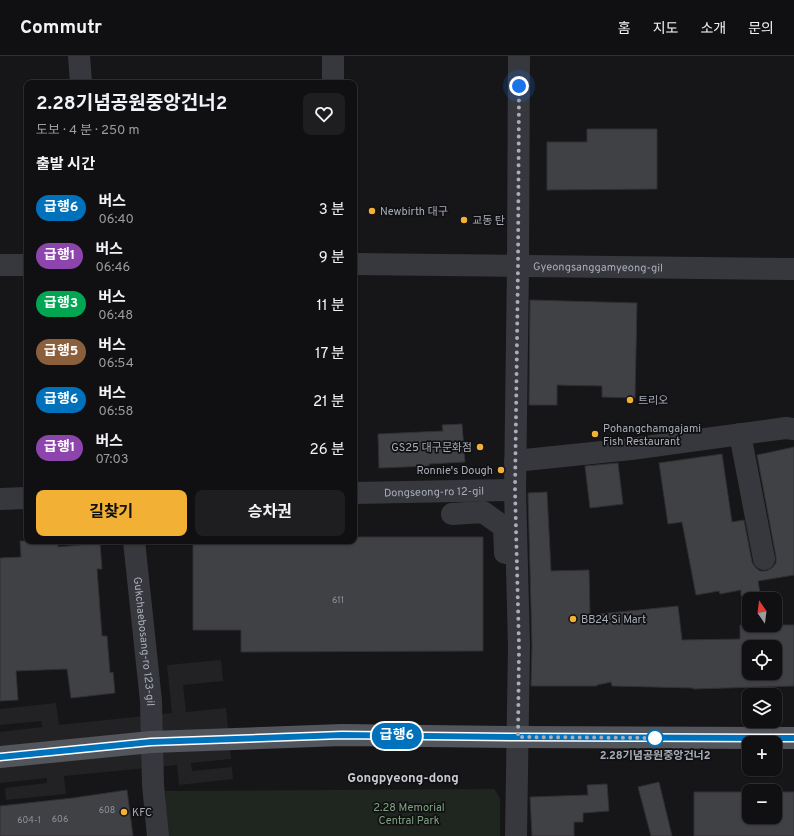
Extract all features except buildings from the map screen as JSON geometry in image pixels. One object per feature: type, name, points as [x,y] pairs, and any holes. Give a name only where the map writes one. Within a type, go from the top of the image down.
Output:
[{"type":"main road","points":[[0,757],[151,742],[342,735],[794,738]]},
{"type":"street","points":[[78,56],[81,80]]},
{"type":"street","points":[[333,56],[333,80]]},
{"type":"street","points":[[516,836],[519,646],[515,461],[519,56]]},
{"type":"street","name":"Gyeongsanggamyeong-gil","points":[[357,264],[794,270]]},
{"type":"street","points":[[0,265],[24,265]]},
{"type":"street","points":[[515,461],[786,428],[794,429]]},
{"type":"street","points":[[740,434],[764,559]]},
{"type":"street","name":"Dongseong-ro 12-gil","points":[[357,493],[515,490]]},
{"type":"street","points":[[0,499],[24,498]]},
{"type":"street","points":[[452,514],[483,512],[504,527],[505,591],[518,612]]},
{"type":"street","name":"Gukchaebosang-ro 123-gil","points":[[134,544],[151,701],[151,742],[158,836]]},
{"type":"shaded area","points":[[221,660],[223,681],[183,685],[186,712],[226,708],[231,759],[191,763],[192,771],[232,767],[233,779],[179,785],[177,765],[64,776],[66,794],[6,800],[5,788],[47,783],[47,778],[0,783],[0,732],[42,727],[41,721],[0,725],[0,709],[56,703],[59,725],[172,713],[167,665]]},
{"type":"green space","name":"2.28 Memorial Central Park","points":[[494,789],[500,798],[500,836],[168,836],[165,791]]},
{"type":"bus line","name":"급행6","points":[[0,757],[151,742],[342,735],[794,738]]},
{"type":"place","name":"Newbirth 대구","points":[[372,211]]},
{"type":"place","name":"교동 탄","points":[[464,220]]},
{"type":"place","name":"트리오","points":[[630,400]]},
{"type":"place","name":"Pohangchamgajami Fish Restaurant","points":[[595,434]]},
{"type":"place","name":"GS25 대구문화점","points":[[480,447]]},
{"type":"place","name":"Ronnie's Dough","points":[[501,470]]},
{"type":"place","name":"BB24 Si Mart","points":[[573,619]]},
{"type":"place","name":"2.28기념공원중앙건너2","points":[[655,738]]},
{"type":"place","name":"KFC","points":[[124,812]]},
{"type":"district","name":"Gongpyeong-dong","points":[[403,777]]},
{"type":"route","points":[[519,86],[515,490],[519,646],[518,737],[655,738]]}]
